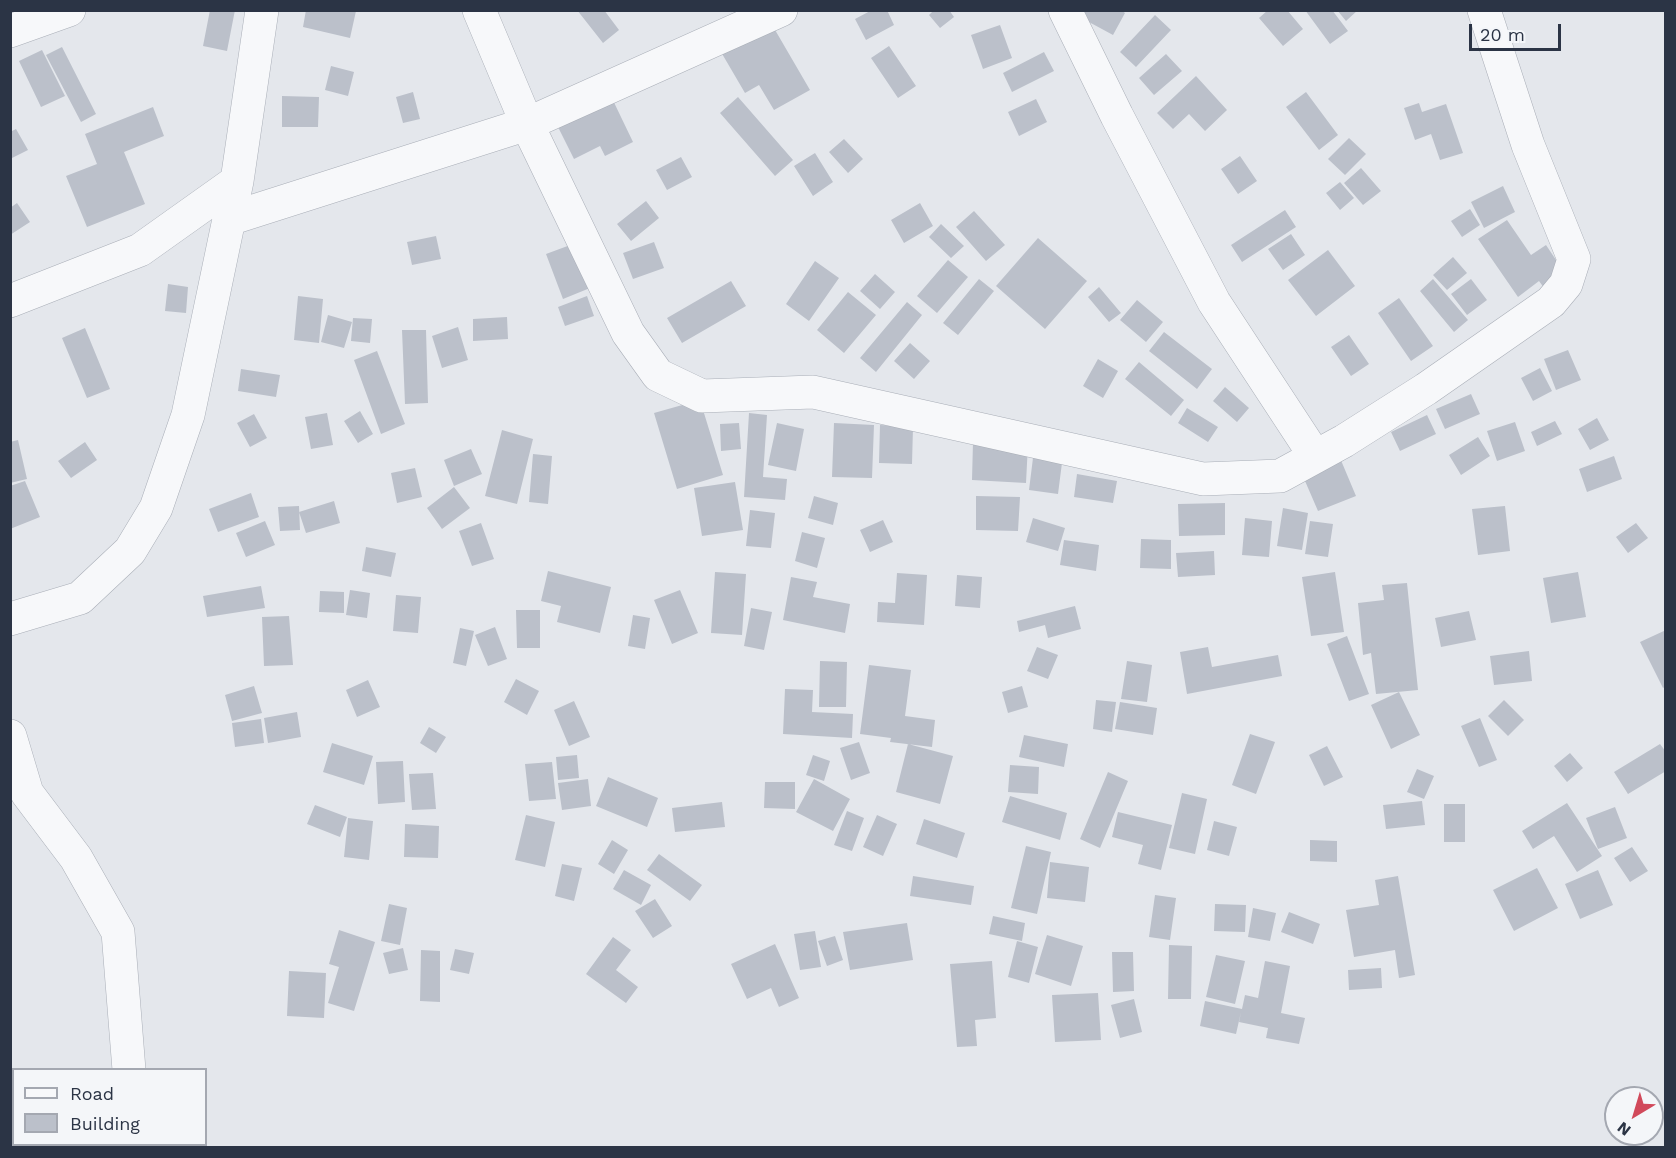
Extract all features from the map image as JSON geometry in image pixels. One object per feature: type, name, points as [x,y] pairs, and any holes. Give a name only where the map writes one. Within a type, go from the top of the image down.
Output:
[{"type":"street","points":[[10,32],[69,10]]},
{"type":"street","points":[[10,619],[80,598],[130,551],[156,508],[188,415],[237,181],[262,10]]},
{"type":"street","points":[[479,10],[526,124],[628,333],[658,375],[702,396],[813,392],[1203,478],[1280,476],[1426,389],[1551,302],[1566,284],[1574,259],[1528,145],[1484,10]]},
{"type":"street","points":[[229,219],[526,124],[781,10]]},
{"type":"street","points":[[1065,10],[1117,116],[1214,302],[1315,456]]},
{"type":"street","points":[[10,301],[140,250],[237,181]]},
{"type":"street","points":[[10,736],[27,793],[76,858],[118,932],[129,1068]]},
{"type":"building","points":[[210,10],[235,10],[227,51],[203,46]]},
{"type":"building","points":[[306,10],[356,11],[350,38],[303,27]]},
{"type":"building","points":[[577,10],[604,10],[619,30],[603,43]]},
{"type":"building","points":[[872,10],[887,10],[894,25],[866,40],[855,19]]},
{"type":"building","points":[[934,10],[949,10],[954,17],[940,28],[929,15]]},
{"type":"building","points":[[1079,10],[1121,10],[1125,13],[1113,35],[1076,15]]},
{"type":"building","points":[[1268,10],[1287,10],[1303,29],[1283,46],[1259,18]]},
{"type":"building","points":[[1305,10],[1332,10],[1348,31],[1330,44]]},
{"type":"building","points":[[1337,10],[1358,10],[1346,21]]},
{"type":"building","points":[[1155,15],[1171,30],[1136,67],[1120,52]]},
{"type":"building","points":[[771,23],[810,90],[774,110],[759,85],[745,93],[721,52]]},
{"type":"building","points":[[1000,25],[1012,58],[983,69],[971,35]]},
{"type":"building","points":[[889,46],[916,86],[898,98],[871,58]]},
{"type":"building","points":[[62,47],[96,114],[81,122],[46,55]]},
{"type":"building","points":[[42,50],[65,96],[41,107],[19,61]]},
{"type":"building","points":[[1044,52],[1054,71],[1012,92],[1003,73]]},
{"type":"building","points":[[1166,54],[1182,71],[1154,95],[1139,78]]},
{"type":"building","points":[[331,66],[354,72],[348,96],[325,90]]},
{"type":"building","points":[[1196,76],[1227,110],[1205,131],[1189,114],[1173,129],[1157,113]]},
{"type":"building","points":[[608,90],[633,142],[605,156],[600,146],[574,159],[553,117]]},
{"type":"building","points":[[413,92],[420,119],[403,123],[396,97]]},
{"type":"building","points":[[1306,92],[1338,135],[1319,150],[1286,107]]},
{"type":"building","points":[[282,96],[319,97],[318,127],[282,127]]},
{"type":"building","points":[[738,97],[793,160],[775,176],[720,113]]},
{"type":"building","points":[[1036,99],[1047,122],[1019,136],[1008,112]]},
{"type":"building","points":[[1419,103],[1422,112],[1446,104],[1463,153],[1440,160],[1431,134],[1415,140],[1404,108]]},
{"type":"building","points":[[153,107],[164,136],[124,152],[145,204],[87,227],[66,176],[97,164],[85,134]]},
{"type":"building","points":[[16,129],[28,150],[10,159],[10,132]]},
{"type":"building","points":[[1349,138],[1366,154],[1345,175],[1328,159]]},
{"type":"building","points":[[844,139],[863,159],[848,173],[829,152]]},
{"type":"building","points":[[815,153],[833,182],[813,196],[794,166]]},
{"type":"building","points":[[1240,156],[1257,181],[1238,194],[1221,169]]},
{"type":"building","points":[[681,157],[692,177],[667,190],[656,170]]},
{"type":"building","points":[[1361,168],[1381,191],[1363,205],[1344,183]]},
{"type":"building","points":[[1340,182],[1354,198],[1340,210],[1326,193]]},
{"type":"building","points":[[1503,186],[1515,212],[1484,228],[1471,202]]},
{"type":"building","points":[[646,201],[659,218],[631,241],[617,224]]},
{"type":"building","points":[[17,203],[30,222],[10,235],[10,208]]},
{"type":"building","points":[[920,203],[933,226],[904,243],[891,220]]},
{"type":"building","points":[[1470,209],[1480,225],[1462,237],[1451,221]]},
{"type":"building","points":[[1285,210],[1296,227],[1242,262],[1231,245]]},
{"type":"building","points":[[974,211],[1005,245],[986,261],[956,227]]},
{"type":"building","points":[[1507,220],[1531,255],[1546,245],[1568,278],[1547,292],[1539,281],[1518,297],[1478,239]]},
{"type":"building","points":[[941,224],[964,246],[951,258],[929,237]]},
{"type":"building","points":[[1291,234],[1305,255],[1283,270],[1268,249]]},
{"type":"building","points":[[436,236],[441,259],[412,265],[407,242]]},
{"type":"building","points":[[1038,238],[1087,281],[1045,329],[996,286]]},
{"type":"building","points":[[654,242],[664,268],[633,279],[623,253]]},
{"type":"building","points":[[573,244],[590,288],[563,299],[546,254]]},
{"type":"building","points":[[1328,250],[1355,286],[1316,316],[1288,280]]},
{"type":"building","points":[[1453,257],[1467,273],[1447,290],[1433,275]]},
{"type":"building","points":[[948,260],[968,277],[937,313],[917,296]]},
{"type":"building","points":[[815,261],[839,278],[809,321],[786,304]]},
{"type":"building","points":[[875,274],[895,292],[880,309],[860,291]]},
{"type":"building","points":[[979,279],[994,291],[958,335],[943,323]]},
{"type":"building","points":[[1433,279],[1468,320],[1454,332],[1420,291]]},
{"type":"building","points":[[1471,279],[1487,300],[1467,315],[1451,294]]},
{"type":"building","points":[[731,281],[746,306],[682,343],[667,318]]},
{"type":"building","points":[[168,284],[188,287],[186,313],[165,311]]},
{"type":"building","points":[[1099,287],[1121,313],[1109,322],[1088,297]]},
{"type":"building","points":[[848,292],[876,315],[844,353],[817,330]]},
{"type":"building","points":[[298,296],[323,299],[319,343],[294,340]]},
{"type":"building","points":[[587,296],[594,316],[565,326],[558,307]]},
{"type":"building","points":[[1399,298],[1433,346],[1411,361],[1378,313]]},
{"type":"building","points":[[1137,300],[1163,322],[1146,342],[1120,320]]},
{"type":"building","points":[[907,302],[922,315],[876,372],[860,358]]},
{"type":"building","points":[[328,315],[352,322],[344,348],[321,342]]},
{"type":"building","points":[[507,317],[508,339],[473,341],[473,319]]},
{"type":"building","points":[[353,318],[372,319],[370,343],[351,341]]},
{"type":"building","points":[[458,327],[468,360],[442,368],[432,336]]},
{"type":"building","points":[[85,328],[110,389],[87,398],[62,338]]},
{"type":"building","points":[[402,330],[426,330],[428,403],[405,404]]},
{"type":"building","points":[[1164,332],[1212,369],[1197,389],[1149,351]]},
{"type":"building","points":[[1349,335],[1369,364],[1351,376],[1331,347]]},
{"type":"building","points":[[910,343],[930,361],[914,379],[894,361]]},
{"type":"building","points":[[1568,350],[1581,380],[1556,390],[1544,359]]},
{"type":"building","points":[[377,351],[405,424],[381,434],[354,360]]},
{"type":"building","points":[[1098,359],[1118,371],[1103,398],[1083,386]]},
{"type":"building","points":[[1139,362],[1184,400],[1171,416],[1125,379]]},
{"type":"building","points":[[1540,368],[1552,391],[1533,401],[1521,378]]},
{"type":"building","points":[[241,369],[280,375],[276,397],[238,391]]},
{"type":"building","points":[[1225,387],[1249,408],[1237,422],[1213,401]]},
{"type":"building","points":[[1471,394],[1480,414],[1445,429],[1436,409]]},
{"type":"building","points":[[700,400],[723,475],[677,489],[654,413]]},
{"type":"building","points":[[1187,408],[1218,427],[1208,442],[1178,423]]},
{"type":"building","points":[[360,411],[373,434],[358,443],[344,421]]},
{"type":"building","points":[[327,413],[333,445],[311,449],[305,417]]},
{"type":"building","points":[[749,413],[767,415],[763,477],[787,479],[785,500],[744,497]]},
{"type":"building","points":[[254,414],[267,438],[250,447],[237,423]]},
{"type":"building","points":[[1427,415],[1436,434],[1400,451],[1391,432]]},
{"type":"building","points":[[1597,418],[1609,440],[1590,450],[1578,429]]},
{"type":"building","points":[[1555,421],[1562,434],[1537,446],[1531,432]]},
{"type":"building","points":[[1515,422],[1525,451],[1497,461],[1487,431]]},
{"type":"building","points":[[739,423],[741,449],[721,451],[720,424]]},
{"type":"building","points":[[777,423],[804,429],[796,471],[768,465]]},
{"type":"building","points":[[834,423],[874,425],[872,478],[832,477]]},
{"type":"building","points":[[880,425],[913,427],[912,464],[879,463]]},
{"type":"building","points":[[502,430],[533,439],[517,504],[485,496]]},
{"type":"building","points":[[1478,437],[1490,456],[1461,475],[1449,455]]},
{"type":"building","points":[[18,440],[27,479],[10,483],[10,442]]},
{"type":"building","points":[[85,442],[97,460],[71,478],[58,461]]},
{"type":"building","points":[[973,442],[1028,444],[1026,483],[972,480]]},
{"type":"building","points":[[471,449],[482,474],[454,486],[444,460]]},
{"type":"building","points":[[1034,450],[1063,455],[1058,494],[1029,490]]},
{"type":"building","points":[[533,454],[552,456],[548,504],[529,502]]},
{"type":"building","points":[[1614,456],[1622,479],[1587,492],[1579,469]]},
{"type":"building","points":[[1340,458],[1356,496],[1318,511],[1302,474]]},
{"type":"building","points":[[415,468],[422,497],[397,503],[391,473]]},
{"type":"building","points":[[1077,474],[1117,481],[1113,503],[1074,497]]},
{"type":"building","points":[[25,481],[40,517],[10,529],[10,486]]},
{"type":"building","points":[[735,482],[743,530],[702,536],[694,488]]},
{"type":"building","points":[[454,487],[470,508],[442,529],[427,508]]},
{"type":"building","points":[[251,493],[259,517],[218,532],[209,509]]},
{"type":"building","points":[[814,496],[838,503],[833,525],[808,518]]},
{"type":"building","points":[[976,496],[1020,497],[1018,531],[976,530]]},
{"type":"building","points":[[334,501],[340,523],[306,533],[299,512]]},
{"type":"building","points":[[1225,503],[1225,535],[1179,536],[1178,504]]},
{"type":"building","points":[[299,506],[300,530],[280,531],[278,507]]},
{"type":"building","points":[[1505,506],[1510,551],[1478,555],[1472,509]]},
{"type":"building","points":[[1283,508],[1308,513],[1302,550],[1277,546]]},
{"type":"building","points":[[750,510],[775,513],[771,548],[746,546]]},
{"type":"building","points":[[1033,518],[1065,528],[1058,551],[1026,542]]},
{"type":"building","points":[[1245,518],[1272,521],[1269,557],[1242,555]]},
{"type":"building","points":[[883,520],[893,542],[870,552],[860,530]]},
{"type":"building","points":[[265,521],[275,545],[246,557],[236,533]]},
{"type":"building","points":[[1310,521],[1333,524],[1328,557],[1305,554]]},
{"type":"building","points":[[481,523],[494,559],[472,566],[459,531]]},
{"type":"building","points":[[1636,523],[1648,538],[1628,553],[1616,537]]},
{"type":"building","points":[[802,532],[825,538],[817,568],[795,561]]},
{"type":"building","points":[[1141,539],[1171,540],[1171,569],[1140,568]]},
{"type":"building","points":[[1064,540],[1099,545],[1096,571],[1060,565]]},
{"type":"building","points":[[366,547],[396,553],[391,577],[362,571]]},
{"type":"building","points":[[1214,551],[1215,575],[1178,577],[1176,553]]},
{"type":"building","points":[[548,571],[611,587],[600,633],[557,622],[561,606],[541,601]]},
{"type":"building","points":[[715,572],[746,574],[742,635],[711,633]]},
{"type":"building","points":[[1335,572],[1344,632],[1311,636],[1302,577]]},
{"type":"building","points":[[1578,572],[1586,617],[1551,623],[1543,578]]},
{"type":"building","points":[[897,573],[927,575],[924,625],[877,622],[878,602],[895,603]]},
{"type":"building","points":[[957,575],[982,577],[980,608],[955,606]]},
{"type":"building","points":[[791,577],[817,582],[813,597],[850,604],[845,633],[783,620]]},
{"type":"building","points":[[1407,583],[1418,690],[1376,694],[1371,653],[1363,655],[1358,603],[1384,600],[1382,585]]},
{"type":"building","points":[[261,586],[265,608],[207,617],[203,596]]},
{"type":"building","points":[[350,590],[370,593],[367,618],[346,615]]},
{"type":"building","points":[[680,590],[698,633],[672,644],[654,600]]},
{"type":"building","points":[[320,591],[344,592],[344,613],[319,612]]},
{"type":"building","points":[[396,595],[421,597],[418,633],[393,631]]},
{"type":"building","points":[[1075,606],[1081,629],[1048,638],[1045,625],[1019,632],[1017,621]]},
{"type":"building","points":[[751,608],[772,612],[764,650],[744,646]]},
{"type":"building","points":[[516,610],[540,610],[540,648],[517,648]]},
{"type":"building","points":[[1469,611],[1476,640],[1441,647],[1435,618]]},
{"type":"building","points":[[633,615],[650,618],[645,649],[628,646]]},
{"type":"building","points":[[289,616],[293,665],[264,666],[262,617]]},
{"type":"building","points":[[495,627],[507,659],[488,666],[475,635]]},
{"type":"building","points":[[460,628],[474,631],[466,666],[453,663]]},
{"type":"building","points":[[1666,630],[1666,686],[1663,688],[1640,642]]},
{"type":"building","points":[[1347,636],[1369,694],[1349,701],[1327,644]]},
{"type":"building","points":[[1037,647],[1058,655],[1048,679],[1027,671]]},
{"type":"building","points":[[1208,647],[1212,667],[1278,655],[1282,676],[1187,694],[1180,652]]},
{"type":"building","points":[[1529,651],[1532,681],[1494,685],[1490,656]]},
{"type":"building","points":[[820,661],[847,662],[846,707],[819,707]]},
{"type":"building","points":[[1127,661],[1152,665],[1147,702],[1121,699]]},
{"type":"building","points":[[869,665],[911,670],[905,716],[935,720],[932,747],[890,742],[891,738],[860,734]]},
{"type":"building","points":[[516,679],[539,691],[527,715],[504,702]]},
{"type":"building","points":[[368,680],[380,707],[357,717],[346,690]]},
{"type":"building","points":[[254,686],[262,713],[232,721],[225,695]]},
{"type":"building","points":[[1022,686],[1028,707],[1008,713],[1002,692]]},
{"type":"building","points":[[785,689],[813,690],[812,712],[853,714],[852,738],[783,734]]},
{"type":"building","points":[[1399,692],[1420,735],[1391,749],[1371,705]]},
{"type":"building","points":[[1096,700],[1116,702],[1112,732],[1093,729]]},
{"type":"building","points":[[1504,700],[1524,720],[1508,736],[1488,716]]},
{"type":"building","points":[[574,701],[590,737],[569,746],[554,710]]},
{"type":"building","points":[[1120,702],[1157,708],[1153,735],[1115,729]]},
{"type":"building","points":[[297,712],[301,737],[268,743],[264,718]]},
{"type":"building","points":[[1480,718],[1497,760],[1479,767],[1461,726]]},
{"type":"building","points":[[261,719],[264,743],[235,747],[232,723]]},
{"type":"building","points":[[429,727],[446,737],[436,753],[420,743]]},
{"type":"building","points":[[1250,734],[1275,742],[1256,794],[1232,785]]},
{"type":"building","points":[[1024,735],[1068,744],[1064,767],[1019,757]]},
{"type":"building","points":[[859,742],[870,773],[851,780],[840,748]]},
{"type":"building","points":[[332,743],[373,756],[364,785],[323,772]]},
{"type":"building","points":[[908,744],[953,756],[940,804],[896,792]]},
{"type":"building","points":[[1660,744],[1666,752],[1666,771],[1628,794],[1614,772]]},
{"type":"building","points":[[1327,746],[1343,777],[1324,786],[1309,755]]},
{"type":"building","points":[[1570,753],[1583,768],[1567,782],[1554,766]]},
{"type":"building","points":[[577,755],[579,778],[558,780],[556,757]]},
{"type":"building","points":[[813,755],[830,761],[824,781],[806,775]]},
{"type":"building","points":[[403,761],[405,802],[378,804],[376,762]]},
{"type":"building","points":[[552,762],[556,799],[529,801],[525,764]]},
{"type":"building","points":[[1010,765],[1039,767],[1038,794],[1008,792]]},
{"type":"building","points":[[1417,769],[1434,776],[1424,799],[1407,792]]},
{"type":"building","points":[[1108,772],[1128,781],[1100,848],[1080,839]]},
{"type":"building","points":[[433,773],[436,809],[412,810],[409,774]]},
{"type":"building","points":[[608,777],[658,798],[647,827],[596,806]]},
{"type":"building","points":[[588,779],[591,806],[562,810],[558,783]]},
{"type":"building","points":[[814,779],[850,799],[833,831],[796,812]]},
{"type":"building","points":[[765,782],[795,782],[795,809],[764,808]]},
{"type":"building","points":[[1182,793],[1207,799],[1195,854],[1169,848]]},
{"type":"building","points":[[1010,796],[1067,813],[1060,840],[1002,822]]},
{"type":"building","points":[[1422,801],[1425,825],[1386,829],[1383,805]]},
{"type":"building","points":[[722,802],[725,827],[675,832],[672,808]]},
{"type":"building","points":[[1567,803],[1602,856],[1577,872],[1554,836],[1533,849],[1522,831]]},
{"type":"building","points":[[1444,804],[1465,804],[1465,842],[1444,842]]},
{"type":"building","points":[[315,805],[347,817],[340,837],[307,824]]},
{"type":"building","points":[[1615,807],[1627,838],[1598,849],[1586,818]]},
{"type":"building","points":[[847,811],[864,818],[852,851],[834,845]]},
{"type":"building","points":[[1118,812],[1172,825],[1161,870],[1138,864],[1143,845],[1112,837]]},
{"type":"building","points":[[526,815],[555,822],[545,867],[515,860]]},
{"type":"building","points":[[877,815],[897,824],[883,856],[863,847]]},
{"type":"building","points":[[348,818],[373,821],[369,860],[344,857]]},
{"type":"building","points":[[924,819],[965,833],[957,858],[916,844]]},
{"type":"building","points":[[1214,821],[1237,827],[1229,856],[1207,850]]},
{"type":"building","points":[[405,824],[439,826],[438,858],[404,857]]},
{"type":"building","points":[[612,840],[628,850],[614,874],[598,864]]},
{"type":"building","points":[[1310,840],[1337,841],[1337,862],[1310,861]]},
{"type":"building","points":[[1026,846],[1051,852],[1037,914],[1011,908]]},
{"type":"building","points":[[1632,847],[1648,871],[1630,882],[1614,858]]},
{"type":"building","points":[[659,854],[702,885],[690,901],[647,870]]},
{"type":"building","points":[[1050,862],[1089,867],[1085,902],[1047,898]]},
{"type":"building","points":[[562,864],[582,868],[574,901],[555,896]]},
{"type":"building","points":[[1537,868],[1558,908],[1514,931],[1493,890]]},
{"type":"building","points":[[624,870],[651,885],[641,905],[613,889]]},
{"type":"building","points":[[1598,870],[1613,905],[1580,919],[1565,884]]},
{"type":"building","points":[[913,876],[974,886],[971,905],[910,896]]},
{"type":"building","points":[[1398,876],[1415,975],[1399,978],[1395,950],[1354,957],[1346,910],[1379,905],[1375,880]]},
{"type":"building","points":[[1155,895],[1176,898],[1170,940],[1149,937]]},
{"type":"building","points":[[655,899],[672,926],[653,938],[635,911]]},
{"type":"building","points":[[389,904],[407,908],[400,945],[381,941]]},
{"type":"building","points":[[1215,904],[1246,905],[1245,932],[1214,931]]},
{"type":"building","points":[[1253,908],[1276,913],[1270,941],[1248,937]]},
{"type":"building","points":[[1289,912],[1320,924],[1313,944],[1281,932]]},
{"type":"building","points":[[993,916],[1025,923],[1022,941],[989,934]]},
{"type":"building","points":[[907,923],[913,960],[850,970],[843,932]]},
{"type":"building","points":[[339,930],[375,942],[354,1011],[328,1003],[339,967],[329,964]]},
{"type":"building","points":[[815,931],[821,967],[800,970],[794,934]]},
{"type":"building","points":[[1047,935],[1083,946],[1071,986],[1035,974]]},
{"type":"building","points":[[835,936],[843,960],[827,966],[818,941]]},
{"type":"building","points":[[613,937],[631,950],[616,970],[638,987],[626,1003],[586,974]]},
{"type":"building","points":[[1017,941],[1038,947],[1029,983],[1008,977]]},
{"type":"building","points":[[775,944],[799,998],[779,1007],[771,988],[747,999],[731,964]]},
{"type":"building","points":[[1169,945],[1192,946],[1191,999],[1168,999]]},
{"type":"building","points":[[403,948],[408,970],[389,974],[383,953]]},
{"type":"building","points":[[455,949],[474,953],[469,974],[450,970]]},
{"type":"building","points":[[421,950],[440,951],[440,1002],[420,1001]]},
{"type":"building","points":[[1112,952],[1133,952],[1134,991],[1113,992]]},
{"type":"building","points":[[1216,955],[1245,961],[1235,1004],[1206,997]]},
{"type":"building","points":[[992,961],[996,1018],[975,1020],[977,1046],[957,1047],[950,964]]},
{"type":"building","points":[[1265,961],[1290,966],[1281,1013],[1305,1018],[1299,1044],[1266,1038],[1268,1028],[1239,1022],[1241,1012],[1236,1034],[1200,1026],[1205,1001],[1242,1009],[1245,995],[1258,998]]},
{"type":"building","points":[[1381,968],[1382,988],[1349,990],[1348,970]]},
{"type":"building","points":[[289,971],[326,973],[324,1018],[287,1016]]},
{"type":"building","points":[[1098,993],[1101,1040],[1055,1042],[1052,995]]},
{"type":"building","points":[[1134,999],[1142,1032],[1120,1038],[1111,1005]]},
{"type":"building","points":[[47,1146],[72,1146],[73,1148],[48,1148]]}]
